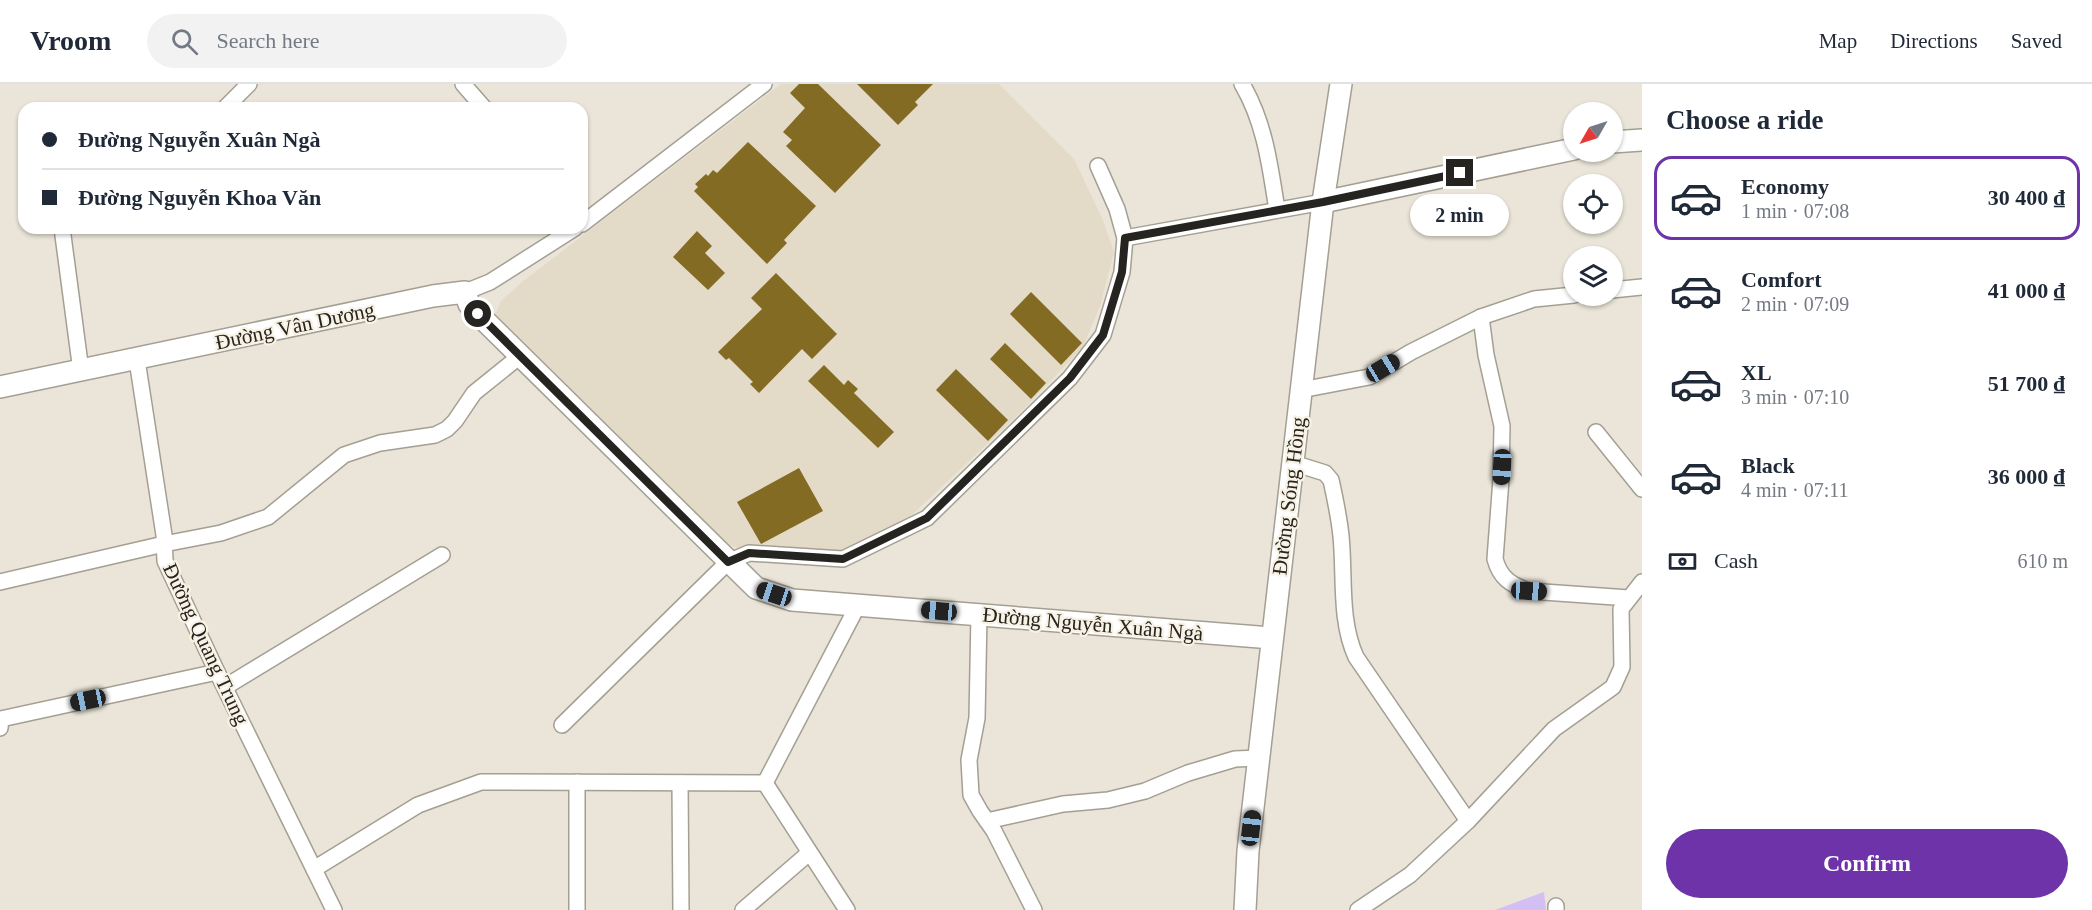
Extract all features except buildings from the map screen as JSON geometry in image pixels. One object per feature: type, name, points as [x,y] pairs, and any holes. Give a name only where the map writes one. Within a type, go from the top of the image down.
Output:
[{"type":"street","points":[[231,102],[249,84]]},
{"type":"street","points":[[463,84],[479,102]]},
{"type":"street","name":"Đường Vân Dương","points":[[588,219],[764,84]]},
{"type":"street","points":[[1242,84],[1254,105],[1262,129],[1276,210]]},
{"type":"street","name":"Đường Sóng Hồng","points":[[1245,910],[1248,851],[1258,758],[1323,202],[1341,84]]},
{"type":"street","points":[[1623,141],[1642,140]]},
{"type":"street","points":[[1125,238],[1323,202],[1563,151]]},
{"type":"street","points":[[562,725],[728,562],[749,553],[843,559],[927,518],[1070,378],[1103,335],[1122,272],[1125,238],[1117,209],[1098,166]]},
{"type":"street","points":[[63,234],[81,371]]},
{"type":"street","name":"Đường Vân Dương","points":[[0,387],[433,296],[465,292],[490,282],[565,234]]},
{"type":"street","points":[[1623,289],[1642,287]]},
{"type":"street","name":"Đường Nguyễn Xuân Ngà","points":[[465,292],[469,304],[478,314],[756,588],[792,600],[1272,638]]},
{"type":"street","points":[[1301,390],[1369,376],[1481,317],[1534,299],[1563,296]]},
{"type":"street","points":[[1481,317],[1486,355],[1502,426],[1502,463],[1495,559],[1498,571],[1514,586],[1529,591],[1629,598]]},
{"type":"street","points":[[0,582],[221,533],[268,517],[344,455],[380,443],[435,435],[447,429],[474,393],[520,356]]},
{"type":"street","name":"Đường Quang Trung","points":[[136,360],[165,561],[334,910]]},
{"type":"street","points":[[1596,432],[1642,489]]},
{"type":"street","points":[[1293,462],[1326,473],[1331,480],[1341,536],[1347,628],[1350,644],[1356,657],[1468,821]]},
{"type":"street","points":[[225,687],[442,555]]},
{"type":"street","points":[[1358,910],[1410,875],[1468,821],[1554,729],[1613,687],[1622,667],[1621,609],[1642,582]]},
{"type":"street","points":[[765,783],[858,605]]},
{"type":"street","points":[[979,615],[977,718],[969,760],[971,795],[994,831],[1034,910]]},
{"type":"street","points":[[0,728],[1,718],[217,672]]},
{"type":"street","points":[[987,821],[1063,804],[1108,800],[1145,790],[1188,773],[1234,759],[1258,758]]},
{"type":"street","points":[[314,869],[418,805],[481,782],[765,783]]},
{"type":"street","points":[[577,782],[577,910]]},
{"type":"street","points":[[680,783],[681,910]]},
{"type":"street","points":[[765,783],[847,910]]},
{"type":"street","points":[[743,910],[809,853]]},
{"type":"shaded area","points":[[781,84],[999,84],[1074,159],[1102,218],[1114,252],[1100,306],[1083,347],[1018,415],[899,527],[843,553],[738,548],[724,543],[494,317],[501,301],[522,282],[585,234],[588,234],[588,232]]},
{"type":"shaded area","points":[[1544,892],[1546,910],[1495,910]]},
{"type":"route","points":[[478,314],[728,562],[749,553],[843,559],[927,518],[1070,378],[1103,335],[1122,272],[1125,238],[1323,202],[1460,173]]}]
